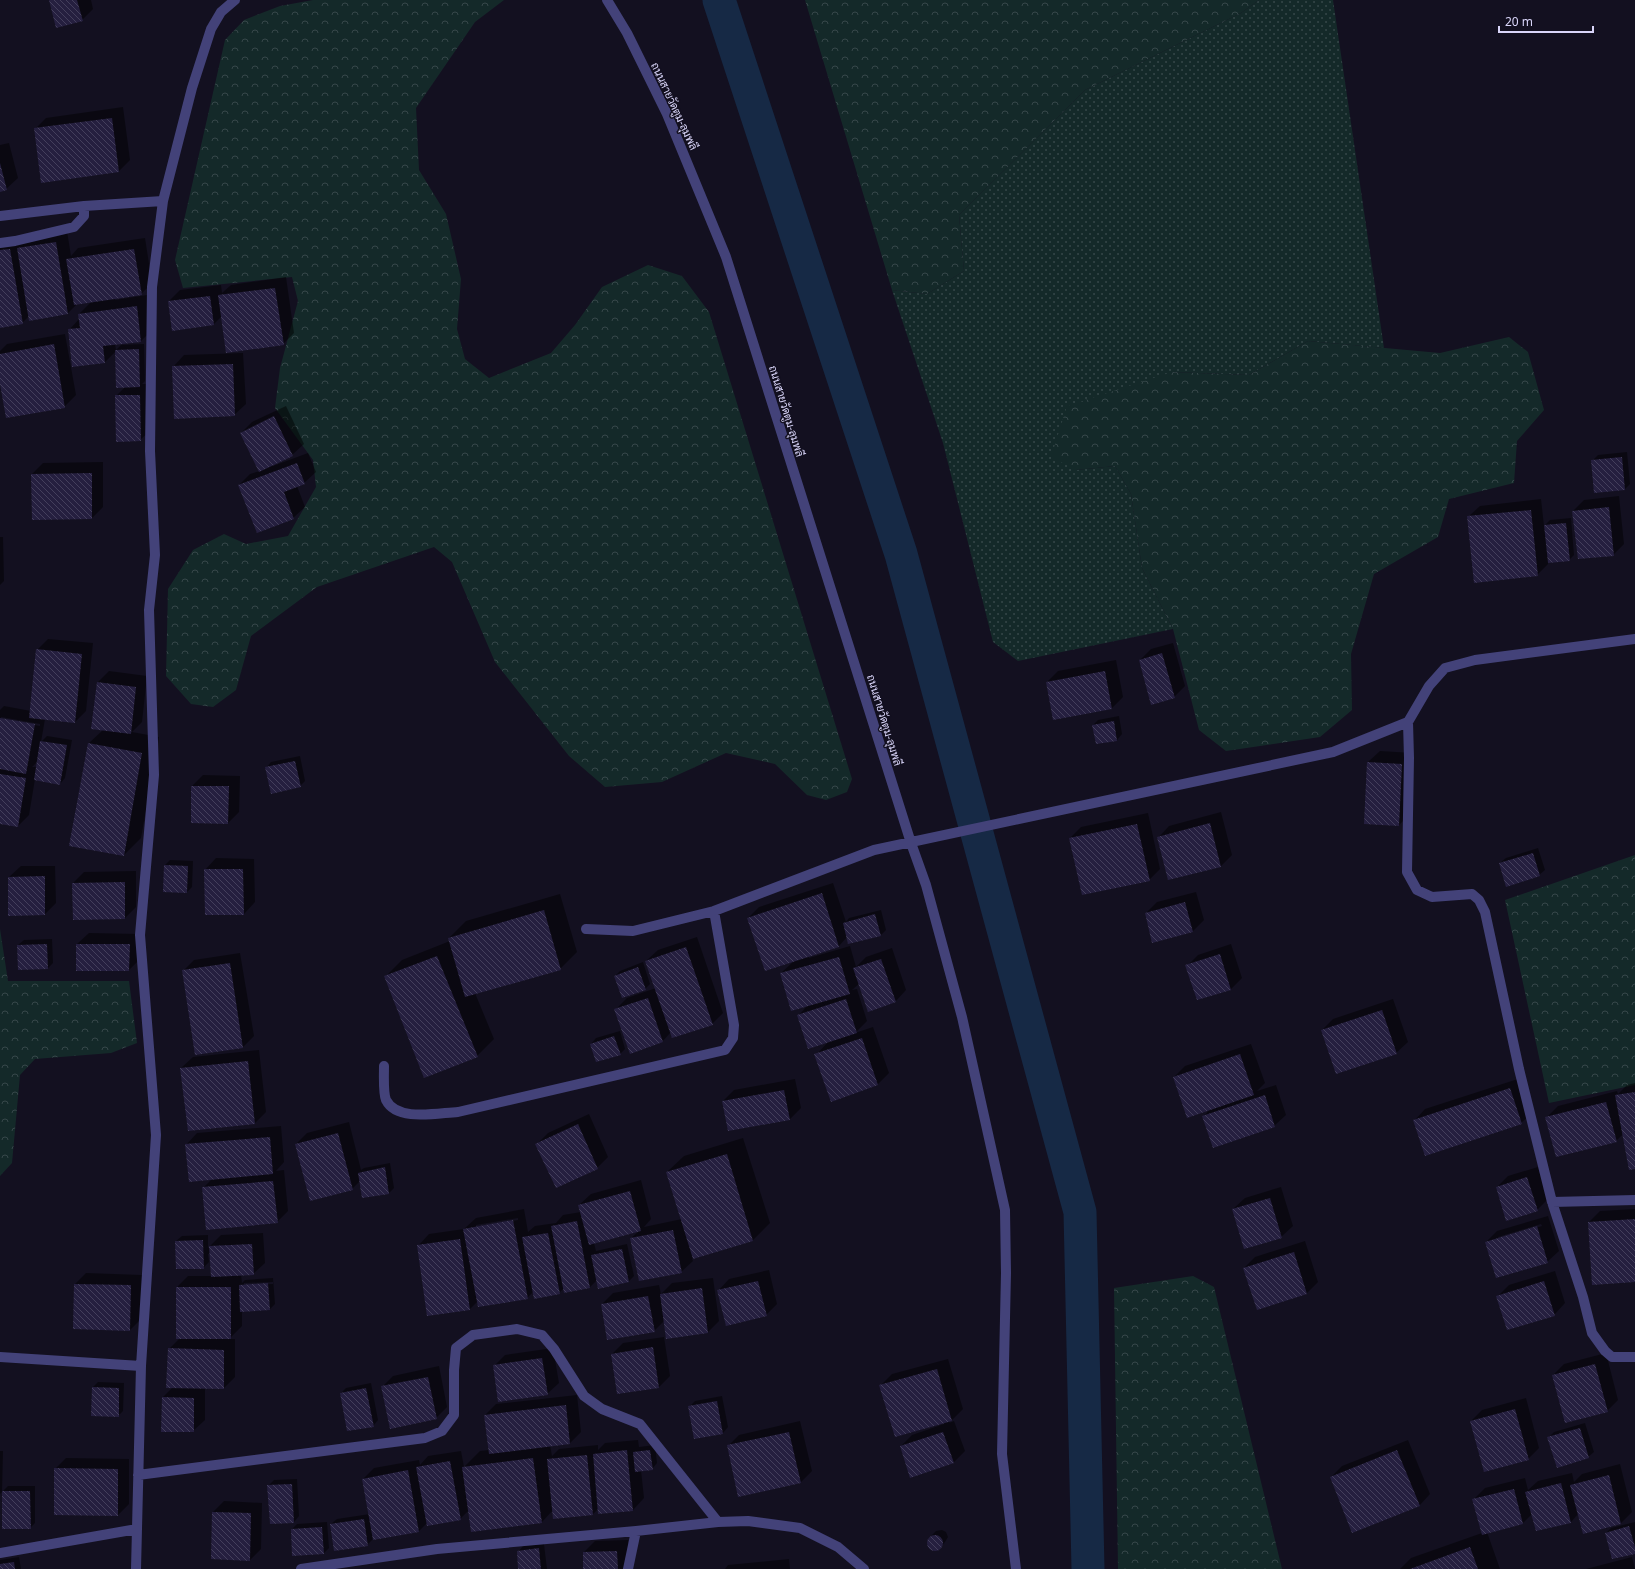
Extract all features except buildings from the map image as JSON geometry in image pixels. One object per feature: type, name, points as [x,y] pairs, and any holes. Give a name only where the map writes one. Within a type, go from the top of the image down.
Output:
[{"type":"street","points":[[136,1569],[141,1366],[156,1135],[140,935],[154,775],[148,610],[155,555],[150,451],[152,287],[163,201],[192,88],[211,29],[221,12],[235,0]]},
{"type":"street","name":"ถนนสายวัดตูม-ลุมพลี","points":[[607,0],[627,33],[667,114],[726,256],[911,843],[926,885],[962,1017],[1005,1210],[1006,1273],[1002,1454],[1016,1569]]},
{"type":"street","points":[[0,216],[84,206],[163,201]]},
{"type":"street","points":[[0,243],[15,242],[74,227],[84,216],[84,206]]},
{"type":"street","points":[[1635,639],[1475,660],[1445,668],[1429,686],[1408,722],[1409,758],[1407,872],[1417,890],[1432,897],[1472,894],[1479,900],[1485,912],[1519,1069],[1552,1202],[1583,1297],[1592,1333],[1605,1351],[1612,1357],[1635,1357]]},
{"type":"street","points":[[586,929],[633,931],[714,911],[874,850],[1333,752],[1408,722]]},
{"type":"street","points":[[384,1066],[385,1099],[395,1110],[415,1115],[458,1112],[725,1050],[733,1038],[734,1025],[714,911]]},
{"type":"street","points":[[1552,1202],[1635,1200]]},
{"type":"street","points":[[138,1475],[425,1438],[442,1431],[454,1415],[454,1370],[456,1348],[473,1335],[517,1329],[542,1335],[554,1349],[584,1396],[602,1409],[640,1424],[718,1522]]},
{"type":"street","points":[[0,1358],[141,1366]]},
{"type":"street","points":[[301,1569],[437,1549],[718,1522],[748,1521],[800,1528],[838,1548],[864,1569]]},
{"type":"street","points":[[0,1553],[137,1529]]},
{"type":"street","points":[[628,1569],[636,1531]]},
{"type":"green space","points":[[313,0],[504,0],[475,22],[416,108],[419,170],[446,214],[461,279],[457,329],[465,359],[489,378],[551,353],[575,325],[602,287],[648,265],[682,276],[709,312],[852,779],[847,792],[826,800],[807,795],[775,764],[726,753],[662,782],[605,787],[569,756],[495,662],[452,562],[434,547],[317,587],[251,636],[236,690],[213,707],[191,704],[166,676],[168,589],[193,550],[224,534],[246,544],[288,536],[316,487],[313,460],[275,408],[280,368],[298,301],[292,277],[183,288],[175,260],[225,40],[244,20],[280,6]]},
{"type":"green space","points":[[805,0],[1259,0],[1241,13],[1085,90],[959,215],[964,271],[927,294],[892,290]]},
{"type":"green space","points":[[1259,0],[1333,0],[1384,348],[1308,341],[1249,375],[1172,372],[1076,470],[1115,466],[1131,494],[1142,568],[1173,629],[1018,661],[993,642],[943,443],[892,290],[927,294],[964,271],[959,215],[1085,90],[1241,13]]},
{"type":"green space","points":[[1509,337],[1528,352],[1544,410],[1517,441],[1514,483],[1449,499],[1438,537],[1374,574],[1351,654],[1352,710],[1320,737],[1226,751],[1199,730],[1173,629],[1142,568],[1131,494],[1115,466],[1076,470],[1051,457],[1067,406],[1172,372],[1249,375],[1308,341],[1440,353]]},
{"type":"green space","points":[[1635,855],[1635,1085],[1549,1103],[1505,900]]},
{"type":"green space","points":[[0,929],[8,981],[129,981],[137,1043],[111,1053],[35,1059],[20,1075],[12,1163],[0,1176]]},
{"type":"green space","points":[[1193,1276],[1214,1287],[1282,1569],[1118,1569],[1114,1288]]},
{"type":"waterway","points":[[719,0],[901,554],[1080,1212],[1088,1569]]}]
